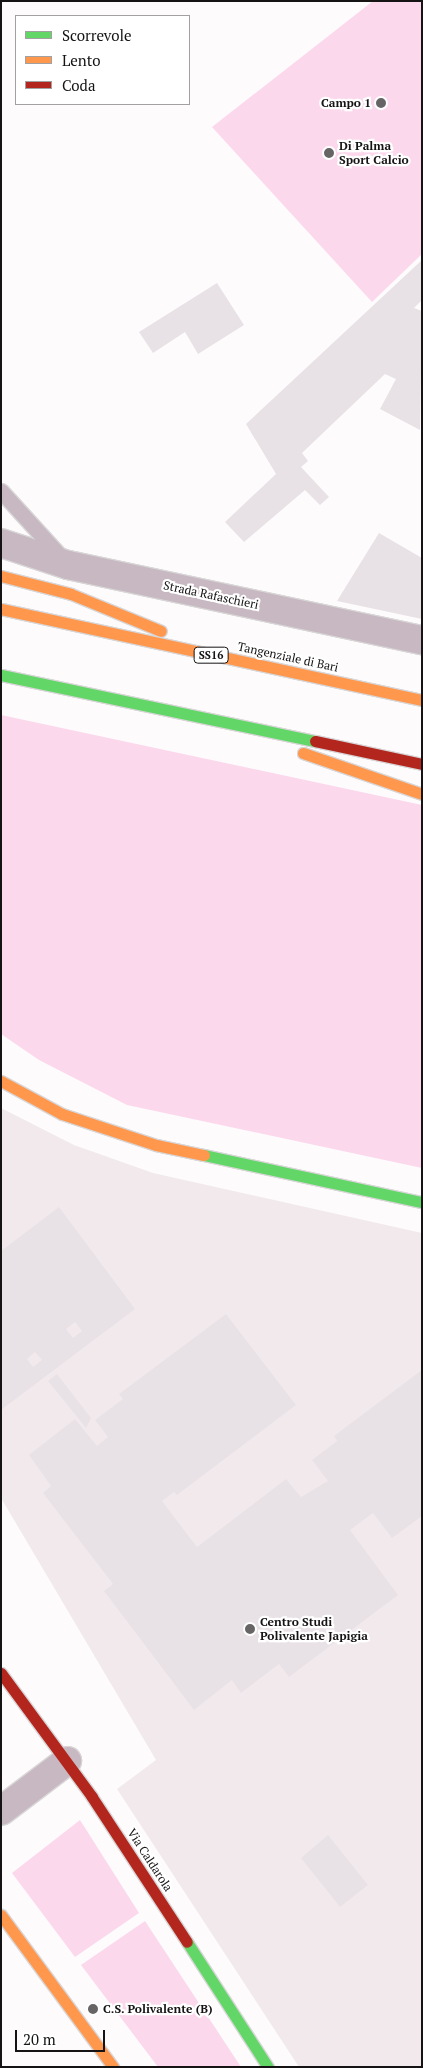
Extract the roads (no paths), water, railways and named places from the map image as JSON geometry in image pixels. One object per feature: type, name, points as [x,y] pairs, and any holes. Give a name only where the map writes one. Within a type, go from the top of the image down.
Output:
[{"type":"main road","points":[[1,576],[70,594],[232,660]]},
{"type":"main road","name":"Tangenziale di Bari","points":[[1,610],[422,700]]},
{"type":"main road","points":[[1,675],[422,764]]},
{"type":"main road","points":[[218,721],[422,794]]},
{"type":"main road","points":[[1,1081],[62,1114],[156,1145],[422,1202]]},
{"type":"main road","name":"Via Caldarola","points":[[1,1673],[67,1761],[268,2067]]},
{"type":"main road","points":[[1,1915],[114,2067]]},
{"type":"street","name":"Strada Rafaschieri","points":[[1,543],[68,565],[422,640]]},
{"type":"street","points":[[1,1811],[67,1761]]},
{"type":"lane","points":[[1,491],[68,565]]},
{"type":"place","name":"Campo 1","points":[[381,103]]},
{"type":"place","name":"Di Palma Sport Calcio","points":[[329,153]]},
{"type":"place","name":"Centro Studi Polivalente Japigia","points":[[250,1629]]},
{"type":"place","name":"C.S. Polivalente (B)","points":[[93,2009]]}]
